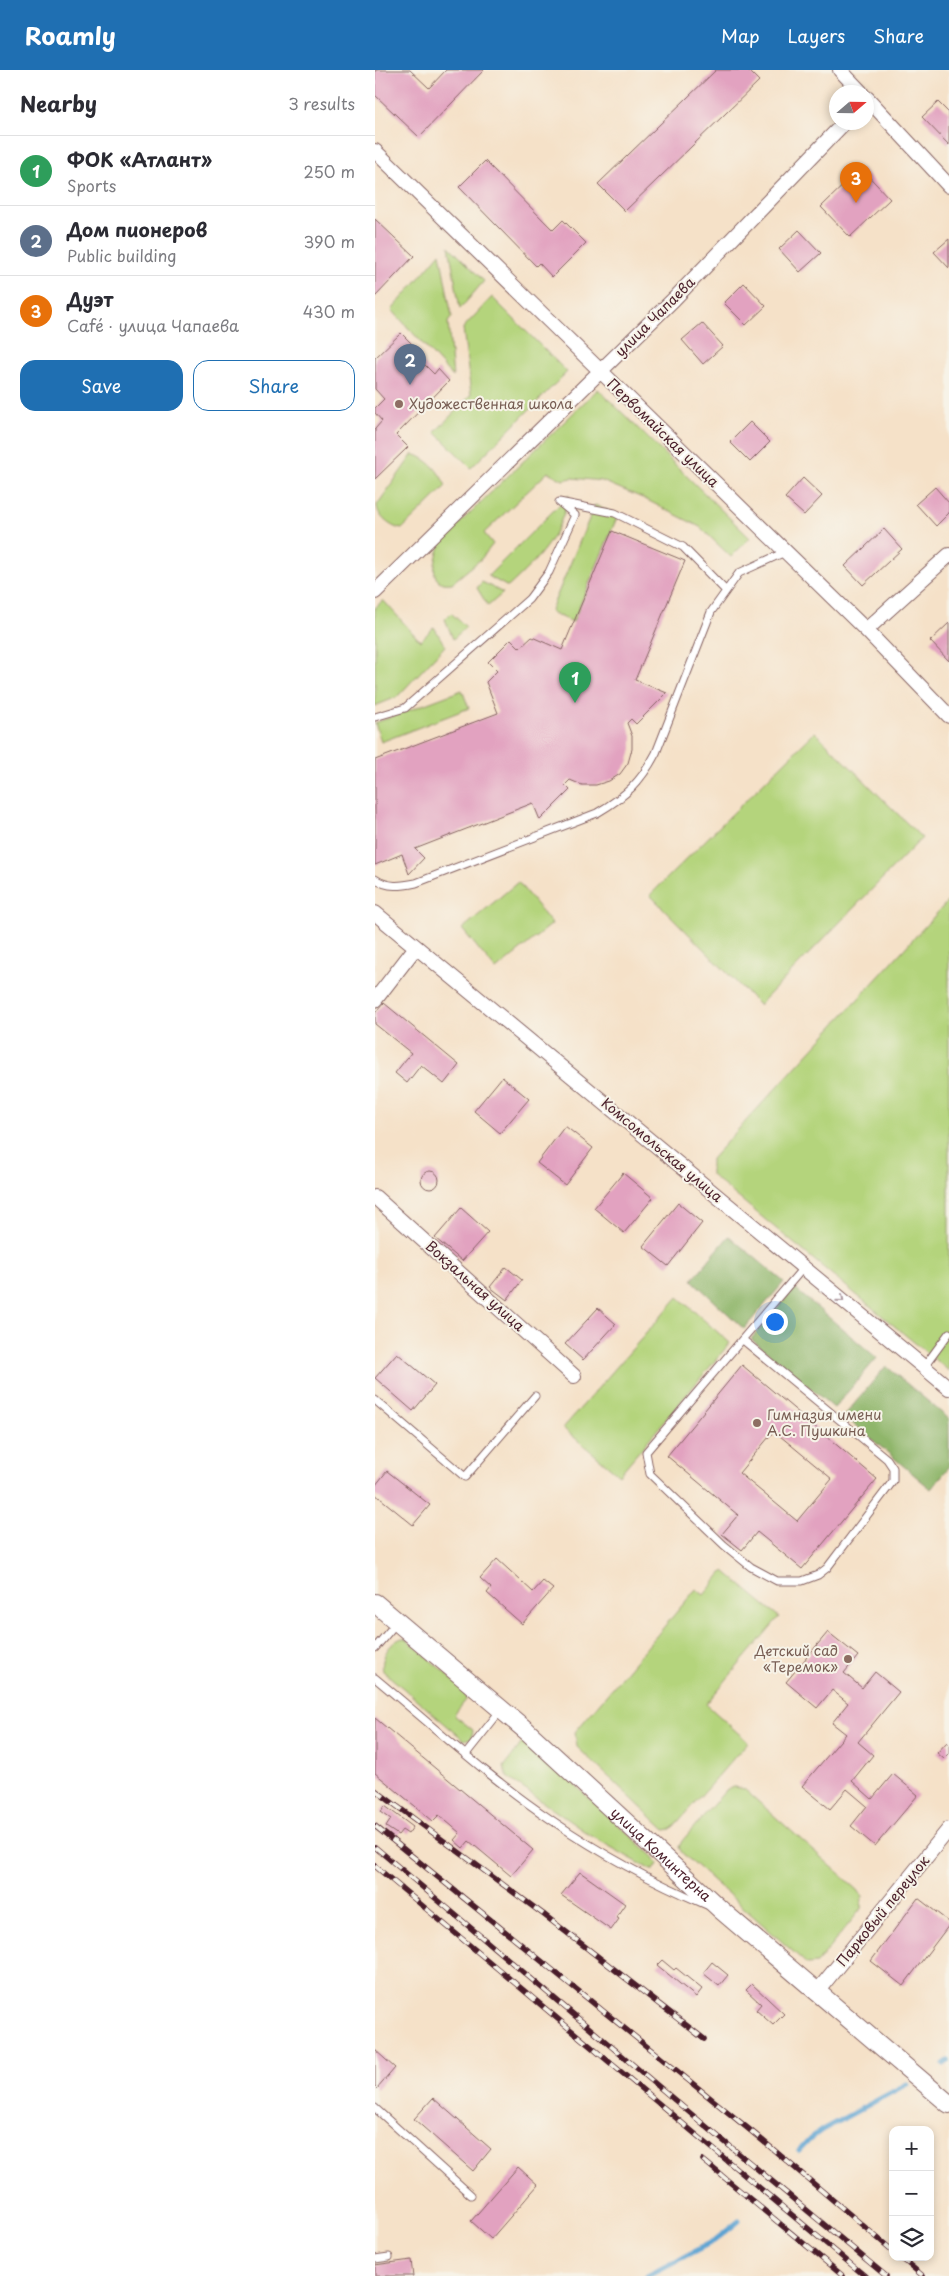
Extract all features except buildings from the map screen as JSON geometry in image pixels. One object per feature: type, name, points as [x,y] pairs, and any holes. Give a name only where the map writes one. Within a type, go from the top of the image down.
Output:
[{"type":"street","points":[[840,70],[854,85]]},
{"type":"street","points":[[874,106],[949,186]]},
{"type":"street","name":"улица Чапаева","points":[[375,592],[674,299],[837,130]]},
{"type":"street","name":"Первомайская улица","points":[[375,151],[866,630],[949,716]]},
{"type":"street","points":[[866,630],[949,555]]},
{"type":"street","name":"Комсомольская улица","points":[[375,913],[949,1388]]},
{"type":"street","points":[[375,1000],[416,947]]},
{"type":"street","name":"Вокзальная улица","points":[[375,1197],[574,1376]]},
{"type":"street","name":"улица Коминтерна","points":[[375,1603],[501,1709],[721,1910],[949,2104]]},
{"type":"street","name":"Парковый переулок","points":[[817,1993],[949,1829]]},
{"type":"lane","points":[[375,717],[405,708],[529,599],[549,572],[575,515],[559,502],[615,514],[683,547],[726,590]]},
{"type":"lane","points":[[375,879],[382,884],[400,887],[416,884],[597,813],[621,799],[643,775],[657,753],[711,612],[739,573],[785,552]]},
{"type":"lane","points":[[743,1340],[887,1458],[893,1468],[893,1482],[827,1568],[818,1575],[802,1581],[777,1581],[751,1567],[724,1545],[650,1474],[646,1463],[646,1452],[804,1268]]},
{"type":"lane","points":[[924,1367],[949,1333]]},
{"type":"lane","points":[[375,1400],[465,1477],[535,1396]]},
{"type":"lane","points":[[375,1648],[397,1622]]},
{"type":"lane","points":[[375,1678],[466,1754],[553,1821],[648,1878],[721,1910]]},
{"type":"lane","points":[[466,1754],[501,1709]]},
{"type":"lane","points":[[375,2108],[471,2195]]},
{"type":"lane","points":[[375,2259],[389,2257]]},
{"type":"green space","points":[[449,246],[484,281],[460,309]]},
{"type":"green space","points":[[440,253],[452,317],[448,322],[453,377],[392,310]]},
{"type":"green space","points":[[492,297],[567,372],[471,468],[435,432],[471,395],[463,328]]},
{"type":"green space","points":[[598,389],[750,538],[731,557],[700,527],[645,499],[602,481],[572,478],[563,480],[548,472],[484,533],[493,544],[481,559],[452,583],[443,583],[438,580],[435,575],[435,568],[442,540]]},
{"type":"green space","points":[[413,454],[433,466],[446,486],[402,529],[394,527],[382,518],[377,505]]},
{"type":"green space","points":[[569,495],[565,510],[554,535],[529,567],[508,587],[488,576]]},
{"type":"green space","points":[[595,505],[618,515],[573,622],[550,612]]},
{"type":"green space","points":[[482,582],[503,593],[488,606],[477,588]]},
{"type":"green space","points":[[383,600],[420,641],[434,627],[445,646],[397,697],[375,706],[375,608]]},
{"type":"green space","points":[[451,613],[466,627],[453,639],[445,619]]},
{"type":"green space","points":[[462,690],[469,708],[381,742],[375,723]]},
{"type":"green space","points":[[815,732],[922,838],[759,1005],[650,895]]},
{"type":"green space","points":[[518,882],[552,924],[496,970],[462,929]]},
{"type":"green space","points":[[949,900],[949,1371],[711,1175],[711,1159]]},
{"type":"green space","points":[[729,1236],[784,1282],[744,1329],[692,1280]]},
{"type":"green space","points":[[794,1288],[877,1358],[834,1408],[751,1339]]},
{"type":"green space","points":[[678,1297],[730,1343],[619,1475],[563,1428]]},
{"type":"green space","points":[[886,1366],[949,1419],[949,1467],[931,1489],[844,1416]]},
{"type":"green space","points":[[724,1571],[779,1617],[706,1704],[748,1742],[675,1825],[671,1829],[665,1830],[577,1747],[575,1732],[696,1589],[704,1595]]},
{"type":"green space","points":[[402,1638],[407,1639],[465,1691],[466,1700],[454,1715],[473,1730],[472,1738],[464,1740],[383,1671],[384,1656],[389,1647]]},
{"type":"green space","points":[[526,1741],[654,1857],[658,1864],[654,1870],[588,1834],[507,1777],[504,1767],[521,1744]]},
{"type":"green space","points":[[734,1787],[744,1789],[858,1890],[862,1896],[861,1909],[817,1963],[807,1964],[682,1853],[679,1847],[725,1791]]},
{"type":"waterway","points":[[944,2064],[948,2061]]},
{"type":"waterway","points":[[799,2151],[811,2138],[822,2130],[907,2084]]},
{"type":"waterway","points":[[647,2276],[714,2241],[739,2221]]},
{"type":"railway","points":[[375,1790],[543,1914],[704,2039]]},
{"type":"railway","points":[[375,1826],[756,2135],[889,2248]]},
{"type":"railway","points":[[375,1847],[886,2276]]},
{"type":"railway","points":[[375,1866],[865,2276]]},
{"type":"railway","points":[[703,2160],[843,2276]]},
{"type":"railway","points":[[905,2261],[923,2276]]},
{"type":"place","name":"Дуэт","points":[[856,203]]},
{"type":"place","name":"Дом пионеров","points":[[410,385]]},
{"type":"place","name":"Художественная школа","points":[[399,404]]},
{"type":"place","name":"ФОК «Атлант»","points":[[575,703]]},
{"type":"place","name":"Гимназия имени А.С. Пушкина","points":[[757,1423]]},
{"type":"place","name":"Детский сад «Теремок»","points":[[848,1659]]}]
